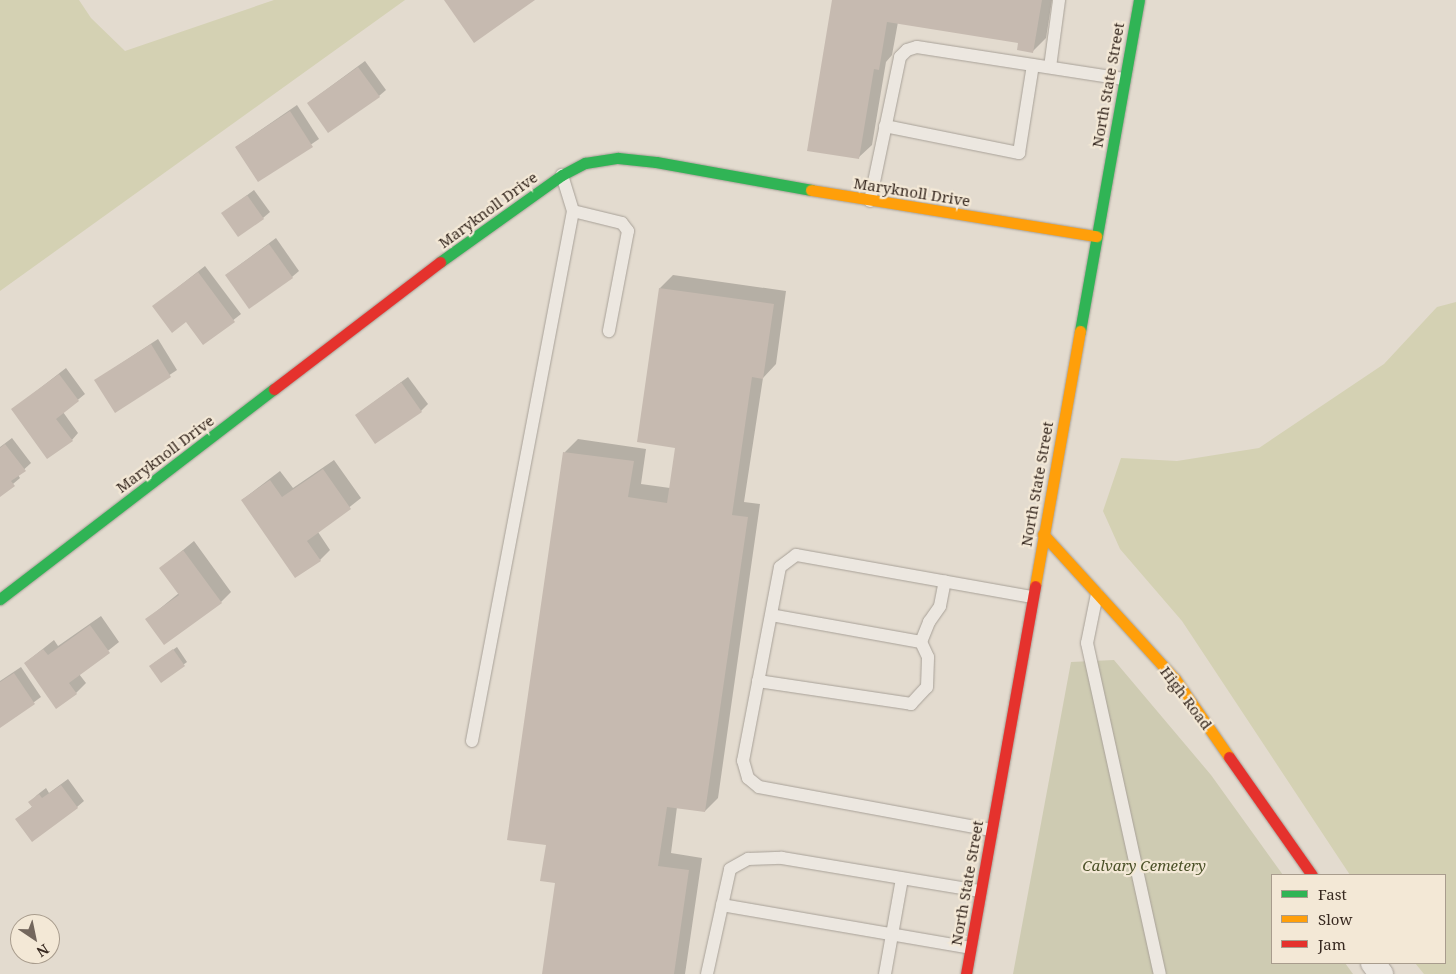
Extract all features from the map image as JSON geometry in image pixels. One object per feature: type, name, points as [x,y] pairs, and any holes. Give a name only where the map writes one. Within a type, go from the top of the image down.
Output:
[{"type":"street","name":"North State Street","points":[[966,974],[1139,0]]},
{"type":"street","name":"Maryknoll Drive","points":[[0,599],[425,273],[562,175],[585,163],[618,158],[870,201],[1096,236]]},
{"type":"street","name":"High Road","points":[[1043,534],[1175,679],[1311,874]]},
{"type":"lane","points":[[1050,67],[1059,0]]},
{"type":"lane","points":[[870,201],[900,57],[907,50],[917,48],[1124,78]]},
{"type":"lane","points":[[886,126],[1019,152],[1033,65]]},
{"type":"lane","points":[[472,742],[573,211],[562,175]]},
{"type":"lane","points":[[573,211],[622,224],[628,231],[609,331]]},
{"type":"lane","points":[[992,830],[759,786],[748,778],[743,762],[780,567],[796,556],[1032,597]]},
{"type":"lane","points":[[758,682],[912,704],[927,687],[928,658],[921,642],[929,622],[940,606],[945,581]]},
{"type":"lane","points":[[1097,594],[1087,643],[1160,974]]},
{"type":"lane","points":[[771,615],[921,642]]},
{"type":"lane","points":[[707,974],[730,869],[748,859],[782,858],[980,891]]},
{"type":"lane","points":[[885,974],[902,879]]},
{"type":"lane","points":[[722,905],[970,948]]},
{"type":"shaded area","points":[[0,0],[79,0],[91,18],[125,51],[274,0],[405,0],[0,291]]},
{"type":"shaded area","points":[[1456,302],[1456,974],[1424,974],[1416,964],[1446,964],[1446,874],[1349,874],[1182,621],[1120,549],[1103,511],[1121,458],[1177,461],[1259,448],[1384,364],[1437,307]]},
{"type":"green space","name":"Calvary Cemetery","points":[[1114,660],[1211,775],[1282,874],[1271,874],[1271,964],[1346,964],[1353,974],[1013,974],[1071,662]]},
{"type":"building","points":[[444,0],[535,0],[474,43]]},
{"type":"building","points":[[832,0],[1042,0],[1033,53],[1017,50],[1018,43],[887,22],[879,70],[874,69],[859,159],[807,151]]},
{"type":"building","points":[[358,67],[380,97],[328,133],[307,103]]},
{"type":"building","points":[[290,111],[313,147],[258,182],[235,147]]},
{"type":"building","points":[[247,195],[264,219],[238,237],[221,213]]},
{"type":"building","points":[[269,244],[293,278],[249,309],[225,275]]},
{"type":"building","points":[[198,272],[235,322],[203,345],[186,322],[172,333],[152,306]]},
{"type":"building","points":[[659,288],[774,304],[763,379],[752,377],[732,515],[748,517],[705,812],[667,807],[658,866],[689,870],[674,974],[542,974],[555,883],[540,881],[546,845],[507,840],[563,452],[634,461],[628,497],[667,503],[675,448],[637,442]]},
{"type":"building","points":[[151,344],[171,377],[115,413],[94,380]]},
{"type":"building","points":[[59,374],[79,401],[56,419],[73,441],[47,459],[11,409]]},
{"type":"building","points":[[401,382],[422,412],[375,444],[355,415]]},
{"type":"building","points":[[5,444],[26,471],[11,481],[15,486],[0,497],[0,448]]},
{"type":"building","points":[[323,469],[351,509],[307,541],[321,561],[295,578],[241,500],[270,480],[282,497]]},
{"type":"building","points":[[183,550],[222,603],[164,645],[145,619],[179,595],[159,568]]},
{"type":"building","points":[[90,625],[110,653],[69,683],[77,694],[56,709],[24,663],[43,649],[48,655]]},
{"type":"building","points":[[173,649],[185,666],[161,683],[149,666]]},
{"type":"building","points":[[14,673],[35,704],[0,728],[0,682]]},
{"type":"building","points":[[61,785],[78,808],[32,842],[15,819],[32,807],[28,802],[39,794],[42,798]]},
{"type":"traffic: fast","points":[[1080,331],[1139,0]]},
{"type":"traffic: fast","points":[[440,262],[562,175],[585,163],[618,158],[656,162],[811,190]]},
{"type":"traffic: fast","points":[[0,599],[274,389]]},
{"type":"traffic: slow","points":[[811,190],[1096,236]]},
{"type":"traffic: slow","points":[[1035,586],[1080,331]]},
{"type":"traffic: slow","points":[[1043,534],[1175,679],[1229,757]]},
{"type":"traffic: jam","points":[[274,389],[440,262]]},
{"type":"traffic: jam","points":[[966,974],[1035,586]]},
{"type":"traffic: jam","points":[[1229,757],[1311,874]]}]
